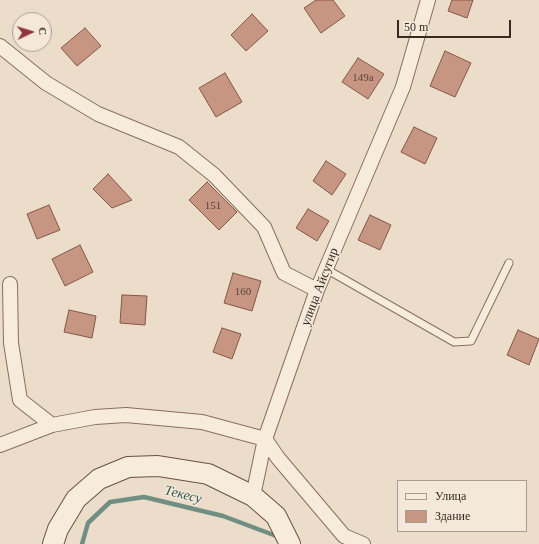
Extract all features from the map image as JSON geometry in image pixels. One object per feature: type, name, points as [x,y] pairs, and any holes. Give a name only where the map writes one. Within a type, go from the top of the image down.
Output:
[{"type":"street","name":"улица Айсугир","points":[[252,496],[265,439],[317,290],[403,86],[428,0]]},
{"type":"street","points":[[0,46],[46,83],[98,114],[179,147],[214,175],[264,226],[284,274],[317,290]]},
{"type":"street","points":[[10,284],[11,343],[20,400],[52,426]]},
{"type":"street","points":[[0,445],[52,426],[95,417],[126,415],[202,422],[265,439],[278,458],[344,536],[362,544]]},
{"type":"street","points":[[53,544],[58,529],[76,499],[99,479],[128,467],[158,466],[208,474],[252,496],[276,516],[290,544]]},
{"type":"lane","points":[[326,269],[454,342],[471,341],[509,263]]},
{"type":"building","points":[[316,0],[333,0],[345,16],[321,33],[304,8]]},
{"type":"building","points":[[452,0],[473,0],[467,18],[448,11]]},
{"type":"building","points":[[252,14],[268,31],[246,51],[231,35]]},
{"type":"building","points":[[85,28],[101,46],[77,66],[61,48]]},
{"type":"building","points":[[445,51],[471,63],[455,97],[430,86]]},
{"type":"building","points":[[358,58],[384,74],[368,99],[342,82]]},
{"type":"building","points":[[225,73],[242,102],[216,117],[199,88]]},
{"type":"building","points":[[414,127],[437,138],[425,164],[401,152]]},
{"type":"building","points":[[326,161],[346,174],[332,195],[313,181]]},
{"type":"building","points":[[108,174],[132,200],[112,208],[93,189]]},
{"type":"building","points":[[207,182],[237,212],[219,230],[189,200]]},
{"type":"building","points":[[49,205],[60,230],[37,239],[27,214]]},
{"type":"building","points":[[308,209],[329,221],[317,241],[296,228]]},
{"type":"building","points":[[370,215],[391,225],[380,250],[358,240]]},
{"type":"building","points":[[80,245],[93,272],[65,286],[52,259]]},
{"type":"building","points":[[233,273],[261,281],[252,311],[224,303]]},
{"type":"building","points":[[122,295],[147,296],[145,325],[120,323]]},
{"type":"building","points":[[69,310],[96,316],[92,338],[64,332]]},
{"type":"building","points":[[222,328],[241,334],[232,359],[213,352]]},
{"type":"building","points":[[518,330],[539,339],[529,365],[507,355]]},
{"type":"waterway","name":"Текесу","points":[[82,544],[88,523],[110,502],[144,497],[223,516],[279,537]]}]
